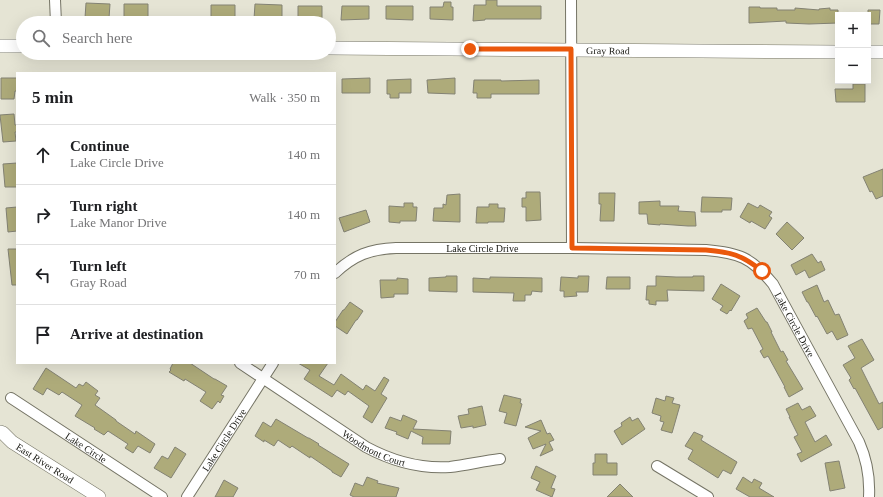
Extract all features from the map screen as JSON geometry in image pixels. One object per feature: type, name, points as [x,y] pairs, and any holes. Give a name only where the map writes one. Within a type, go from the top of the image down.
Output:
[{"type":"street","points":[[55,0],[56,16]]},
{"type":"street","points":[[571,0],[572,248]]},
{"type":"street","points":[[0,46],[16,46]]},
{"type":"street","name":"Gray Road","points":[[336,48],[835,52]]},
{"type":"street","points":[[871,52],[883,52]]},
{"type":"street","name":"Lake Circle Drive","points":[[336,272],[350,260],[375,250],[386,248],[706,250],[722,252],[744,258],[762,271],[773,284],[859,442],[866,462],[869,497]]},
{"type":"street","name":"Woodmont Court","points":[[242,364],[366,446],[381,455],[394,460],[434,467],[450,467],[500,458]]},
{"type":"street","name":"Lake Circle Drive","points":[[187,497],[272,364]]},
{"type":"street","name":"Lake Circle","points":[[11,398],[162,497]]},
{"type":"street","name":"East River Road","points":[[0,432],[3,433],[6,442],[99,497]]},
{"type":"street","points":[[657,466],[708,497]]},
{"type":"building","points":[[486,0],[497,0],[497,6],[541,6],[541,19],[485,19],[473,21],[474,5],[486,5]]},
{"type":"building","points":[[444,2],[451,2],[451,7],[453,7],[453,20],[430,19],[430,7],[443,7]]},
{"type":"building","points":[[86,3],[110,4],[109,16],[85,16]]},
{"type":"building","points":[[124,4],[148,4],[148,16],[124,16]]},
{"type":"building","points":[[255,4],[282,5],[282,16],[254,16]]},
{"type":"building","points":[[211,5],[235,5],[235,16],[211,16]]},
{"type":"building","points":[[298,6],[322,6],[322,16],[298,16]]},
{"type":"building","points":[[342,6],[369,6],[369,19],[341,20]]},
{"type":"building","points":[[386,6],[413,6],[413,20],[386,19]]},
{"type":"building","points":[[749,7],[777,8],[777,10],[795,10],[795,8],[819,10],[830,8],[830,10],[838,10],[838,12],[835,12],[835,23],[809,24],[786,23],[786,21],[749,23]]},
{"type":"building","points":[[868,10],[880,10],[879,24],[871,24],[871,12],[868,12]]},
{"type":"building","points":[[1,78],[16,78],[16,91],[14,99],[1,99]]},
{"type":"building","points":[[370,78],[370,93],[342,93],[342,79]]},
{"type":"building","points":[[455,78],[455,94],[428,93],[427,80]]},
{"type":"building","points":[[411,79],[411,93],[399,93],[399,98],[390,98],[390,94],[387,94],[387,80]]},
{"type":"building","points":[[474,80],[539,80],[539,94],[491,94],[491,98],[477,98],[477,93],[473,93]]},
{"type":"building","points":[[853,84],[865,84],[865,102],[836,102],[835,89],[853,89]]},
{"type":"building","points":[[14,114],[16,141],[3,142],[0,115]]},
{"type":"building","points":[[16,163],[16,187],[5,187],[3,164]]},
{"type":"building","points":[[883,169],[883,196],[876,199],[872,191],[870,192],[863,177]]},
{"type":"building","points":[[526,192],[540,192],[541,220],[526,221],[526,207],[522,207],[522,198],[526,198]]},
{"type":"building","points":[[599,193],[615,193],[614,221],[600,221],[601,204],[599,204]]},
{"type":"building","points":[[460,194],[460,222],[433,221],[434,208],[443,208],[443,204],[446,205],[447,195]]},
{"type":"building","points":[[702,197],[732,198],[731,210],[722,210],[722,212],[701,212]]},
{"type":"building","points":[[660,201],[660,206],[679,206],[678,211],[695,212],[696,226],[648,224],[647,214],[639,214],[639,202]]},
{"type":"building","points":[[404,203],[413,203],[413,207],[417,207],[416,221],[400,221],[400,223],[389,222],[389,206],[404,207]]},
{"type":"building","points":[[748,203],[758,208],[760,205],[772,212],[769,216],[772,218],[765,229],[740,217]]},
{"type":"building","points":[[489,204],[498,204],[498,208],[505,208],[504,222],[476,223],[477,207],[489,207]]},
{"type":"building","points":[[16,207],[16,231],[8,232],[6,208]]},
{"type":"building","points":[[366,210],[370,222],[344,232],[339,218]]},
{"type":"building","points":[[787,222],[804,238],[792,250],[776,234]]},
{"type":"building","points":[[8,249],[16,249],[16,285],[12,285]]},
{"type":"building","points":[[812,254],[818,263],[821,261],[825,270],[809,278],[805,270],[796,275],[791,265]]},
{"type":"building","points":[[457,276],[457,292],[429,291],[429,278]]},
{"type":"building","points":[[578,276],[589,276],[588,292],[576,292],[577,296],[564,297],[564,291],[560,291],[561,277],[578,278]]},
{"type":"building","points":[[656,276],[704,276],[704,291],[667,290],[668,301],[656,301],[656,305],[649,304],[649,300],[646,300],[647,286],[656,286]]},
{"type":"building","points":[[490,277],[542,278],[542,292],[532,291],[531,295],[525,295],[525,301],[513,301],[514,293],[473,292],[473,278],[490,279]]},
{"type":"building","points":[[607,277],[630,277],[630,289],[606,289]]},
{"type":"building","points":[[397,278],[408,279],[408,294],[394,294],[394,297],[381,298],[380,280],[397,280]]},
{"type":"building","points":[[721,284],[740,296],[731,311],[730,310],[727,314],[720,310],[723,306],[712,299]]},
{"type":"building","points":[[817,285],[824,302],[828,300],[835,315],[839,314],[848,335],[837,340],[832,331],[827,334],[817,316],[816,317],[802,292]]},
{"type":"building","points":[[350,302],[363,311],[347,334],[336,327],[336,320]]},
{"type":"building","points":[[757,308],[767,322],[781,352],[783,351],[788,360],[786,361],[803,389],[789,397],[768,356],[764,358],[760,351],[763,349],[752,328],[748,329],[744,321],[748,318],[746,314]]},
{"type":"building","points":[[862,339],[874,360],[861,368],[879,404],[883,402],[883,427],[878,430],[849,380],[851,378],[843,365],[855,358],[848,346]]},
{"type":"building","points":[[172,364],[192,364],[227,386],[221,395],[224,396],[220,403],[218,401],[212,409],[200,401],[206,392],[185,379],[184,381],[169,372],[171,370],[170,369]]},
{"type":"building","points":[[300,364],[327,364],[319,376],[334,385],[341,374],[363,390],[366,385],[375,391],[384,377],[389,380],[381,394],[387,398],[372,423],[363,417],[369,406],[348,391],[345,395],[337,390],[332,397],[304,379],[310,370]]},
{"type":"building","points":[[46,368],[76,388],[79,384],[83,386],[86,382],[98,391],[95,395],[100,398],[95,405],[135,434],[136,431],[155,444],[150,453],[138,446],[133,453],[125,448],[128,444],[108,431],[104,435],[75,416],[82,405],[62,392],[59,395],[47,388],[43,395],[33,389]]},
{"type":"building","points":[[504,395],[521,399],[520,403],[522,404],[516,426],[504,423],[507,413],[499,411]]},
{"type":"building","points":[[666,396],[674,398],[672,403],[680,405],[672,433],[661,430],[664,422],[660,421],[661,416],[652,413],[656,398],[665,401]]},
{"type":"building","points":[[798,403],[802,410],[810,406],[816,416],[805,422],[815,442],[826,435],[832,445],[801,462],[797,454],[802,452],[794,437],[798,435],[786,409]]},
{"type":"building","points":[[482,406],[486,425],[473,428],[473,426],[461,428],[458,416],[469,414],[468,409]]},
{"type":"building","points":[[403,415],[417,421],[413,429],[451,431],[450,444],[422,444],[423,437],[411,431],[408,439],[396,434],[397,432],[385,428],[390,417],[401,421]]},
{"type":"building","points":[[630,417],[632,421],[638,418],[645,429],[622,445],[614,431],[622,426],[621,423]]},
{"type":"building","points":[[276,419],[319,444],[318,445],[349,464],[341,477],[292,446],[290,448],[278,440],[274,446],[255,436],[263,422],[271,427]]},
{"type":"building","points":[[541,420],[547,434],[550,433],[554,440],[549,442],[553,450],[540,456],[546,444],[533,449],[528,438],[541,431],[525,427]]},
{"type":"building","points":[[694,432],[703,436],[701,440],[737,462],[731,474],[723,470],[718,478],[688,459],[693,450],[685,446]]},
{"type":"building","points":[[175,447],[186,454],[171,478],[154,468],[162,456],[168,459]]},
{"type":"building","points":[[595,454],[607,454],[607,463],[617,463],[617,475],[593,475]]},
{"type":"building","points":[[839,461],[845,488],[830,491],[825,463]]},
{"type":"building","points":[[536,466],[556,476],[551,488],[555,489],[552,497],[536,490],[540,482],[531,478]]},
{"type":"building","points":[[367,477],[378,481],[377,483],[399,488],[396,497],[354,497],[350,495],[355,483],[363,486]]},
{"type":"building","points":[[743,477],[752,483],[754,479],[762,483],[759,488],[774,497],[750,497],[736,489]]},
{"type":"building","points":[[224,480],[238,488],[233,497],[215,497]]},
{"type":"building","points":[[620,484],[633,497],[607,497]]},
{"type":"route","points":[[470,49],[571,49],[572,248],[706,250],[722,252],[744,258],[762,271]]}]
